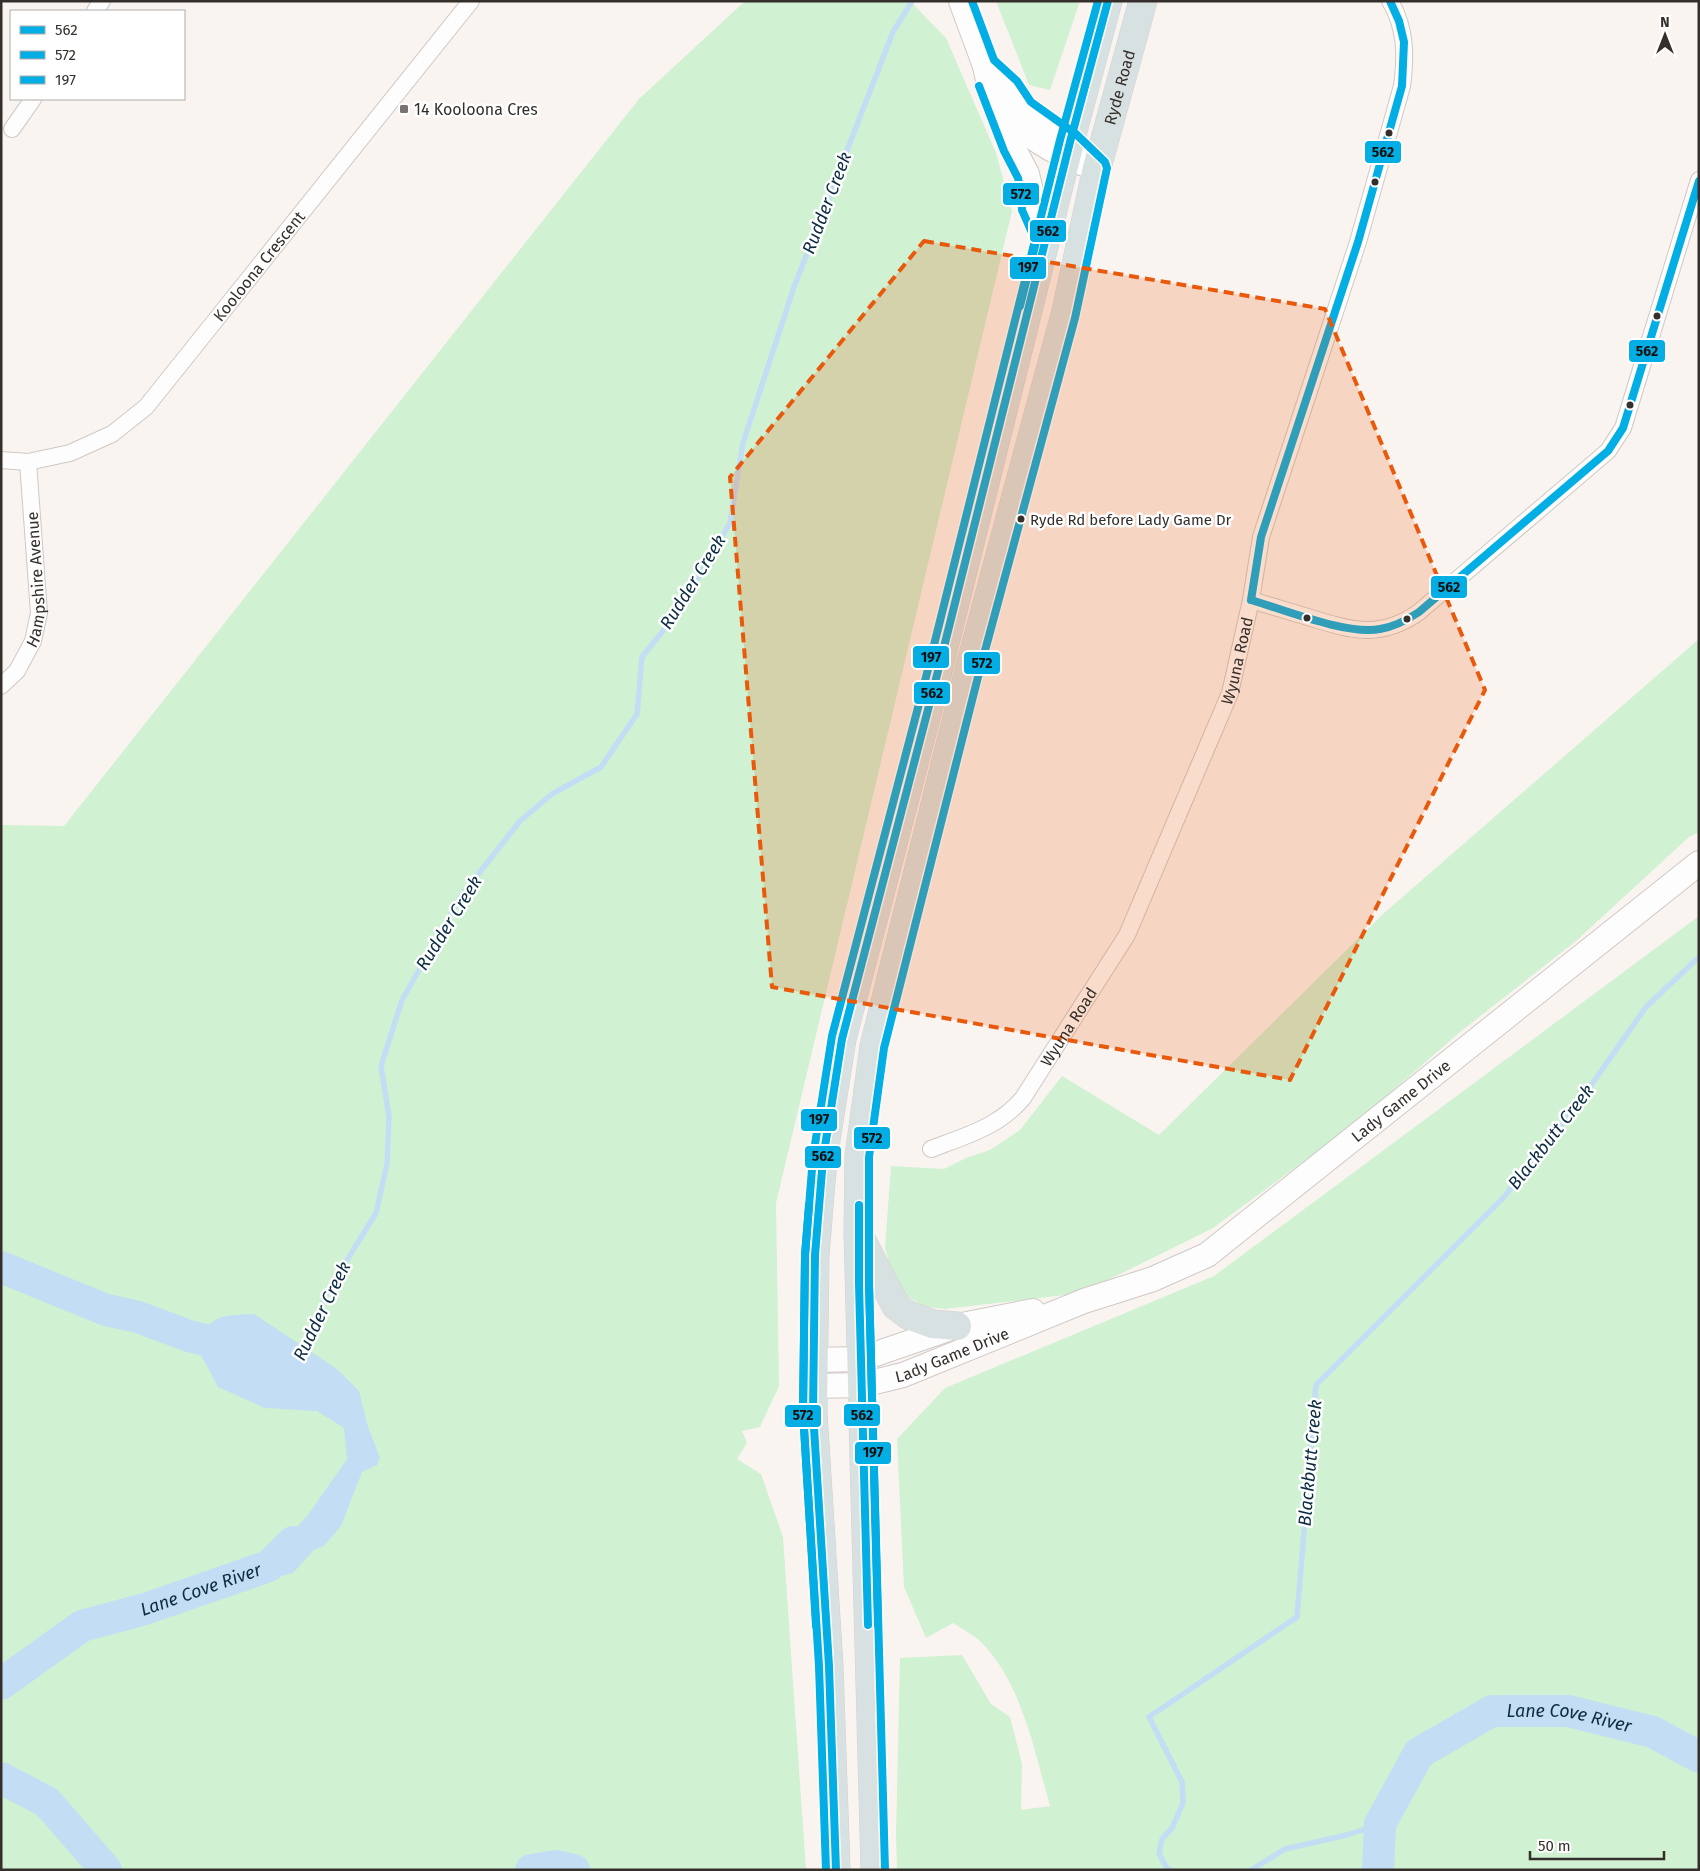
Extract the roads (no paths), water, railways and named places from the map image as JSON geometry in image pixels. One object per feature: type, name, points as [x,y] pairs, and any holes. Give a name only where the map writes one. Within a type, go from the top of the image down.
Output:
[{"type":"highway","name":"Ryde Road","points":[[835,1863],[829,1666],[813,1373],[815,1255],[822,1169],[842,1039],[936,679],[1047,241],[1068,150],[1108,1]]},
{"type":"highway","name":"Ryde Road","points":[[874,1862],[858,1234],[859,1156],[874,1046],[968,676],[1065,315],[1097,168],[1143,1]]},
{"type":"highway","points":[[858,1234],[896,1306],[908,1316],[933,1324],[956,1326]]},
{"type":"main road","points":[[961,1],[985,66],[989,86],[1013,147],[1027,174],[1032,208],[1047,241]]},
{"type":"main road","points":[[985,66],[1010,88],[1024,109],[1043,124],[1068,150],[1097,168]]},
{"type":"main road","points":[[1001,114],[1038,143],[1068,150]]},
{"type":"main road","name":"Lady Game Drive","points":[[813,1373],[862,1372],[903,1375],[1084,1301],[1153,1279],[1207,1255],[1699,863]]},
{"type":"main road","name":"Lady Game Drive","points":[[862,1372],[956,1326],[1084,1301]]},
{"type":"street","name":"Kooloona Crescent","points":[[1,460],[28,462],[70,453],[112,434],[146,407],[471,1]]},
{"type":"street","name":"Wyuna Road","points":[[931,1149],[984,1130],[1002,1118],[1023,1098],[1127,935],[1230,693],[1251,600],[1261,537],[1358,242],[1402,86],[1405,64],[1404,43],[1400,23],[1390,1]]},
{"type":"street","points":[[12,129],[33,100]]},
{"type":"street","points":[[1251,600],[1348,629],[1386,628],[1404,622],[1419,612],[1608,451],[1623,428],[1699,180]]},
{"type":"street","name":"Hampshire Avenue","points":[[1,686],[17,671],[33,641],[39,613],[28,462]]},
{"type":"water","points":[[254,1314],[337,1369],[359,1391],[368,1427],[380,1458],[377,1465],[362,1472],[341,1526],[324,1546],[314,1550],[293,1573],[265,1580],[259,1575],[260,1567],[308,1515],[347,1459],[344,1428],[317,1411],[265,1408],[218,1387],[195,1344],[213,1321],[225,1316]]},
{"type":"water","name":"Lane Cove River","points":[[1653,1732],[1699,1749],[1699,1764]]},
{"type":"waterway","name":"Rudder Creek","points":[[301,1352],[328,1291],[376,1213],[387,1164],[389,1117],[381,1066],[402,1000],[461,896],[520,821],[552,794],[601,767],[637,714],[642,657],[678,612],[730,523],[743,443],[794,287],[893,32],[912,1]]},
{"type":"waterway","name":"Blackbutt Creek","points":[[1170,1870],[1159,1854],[1162,1839],[1172,1828],[1183,1803],[1182,1782],[1149,1717],[1297,1617],[1316,1385],[1504,1197],[1573,1111],[1646,1007],[1699,957]]},
{"type":"waterway","name":"Lane Cove River","points":[[1,1267],[106,1310],[138,1317],[189,1336],[242,1349]]},
{"type":"waterway","name":"Lane Cove River","points":[[1,1684],[82,1626],[145,1609],[269,1566],[293,1542]]},
{"type":"waterway","name":"Lane Cove River","points":[[1378,1870],[1380,1824],[1419,1753],[1492,1711],[1568,1711],[1653,1732],[1699,1757]]},
{"type":"waterway","name":"Lane Cove River","points":[[1,1778],[47,1802],[106,1870]]},
{"type":"waterway","name":"Blackbutt Creek","points":[[1251,1870],[1285,1849],[1347,1835],[1380,1824]]},
{"type":"waterway","name":"Lane Cove River","points":[[531,1870],[556,1866],[574,1870]]},
{"type":"place","name":"14 Kooloona Cres","points":[[404,109]]},
{"type":"place","name":"Ryde Rd before Lady Game Dr","points":[[1021,519]]}]
